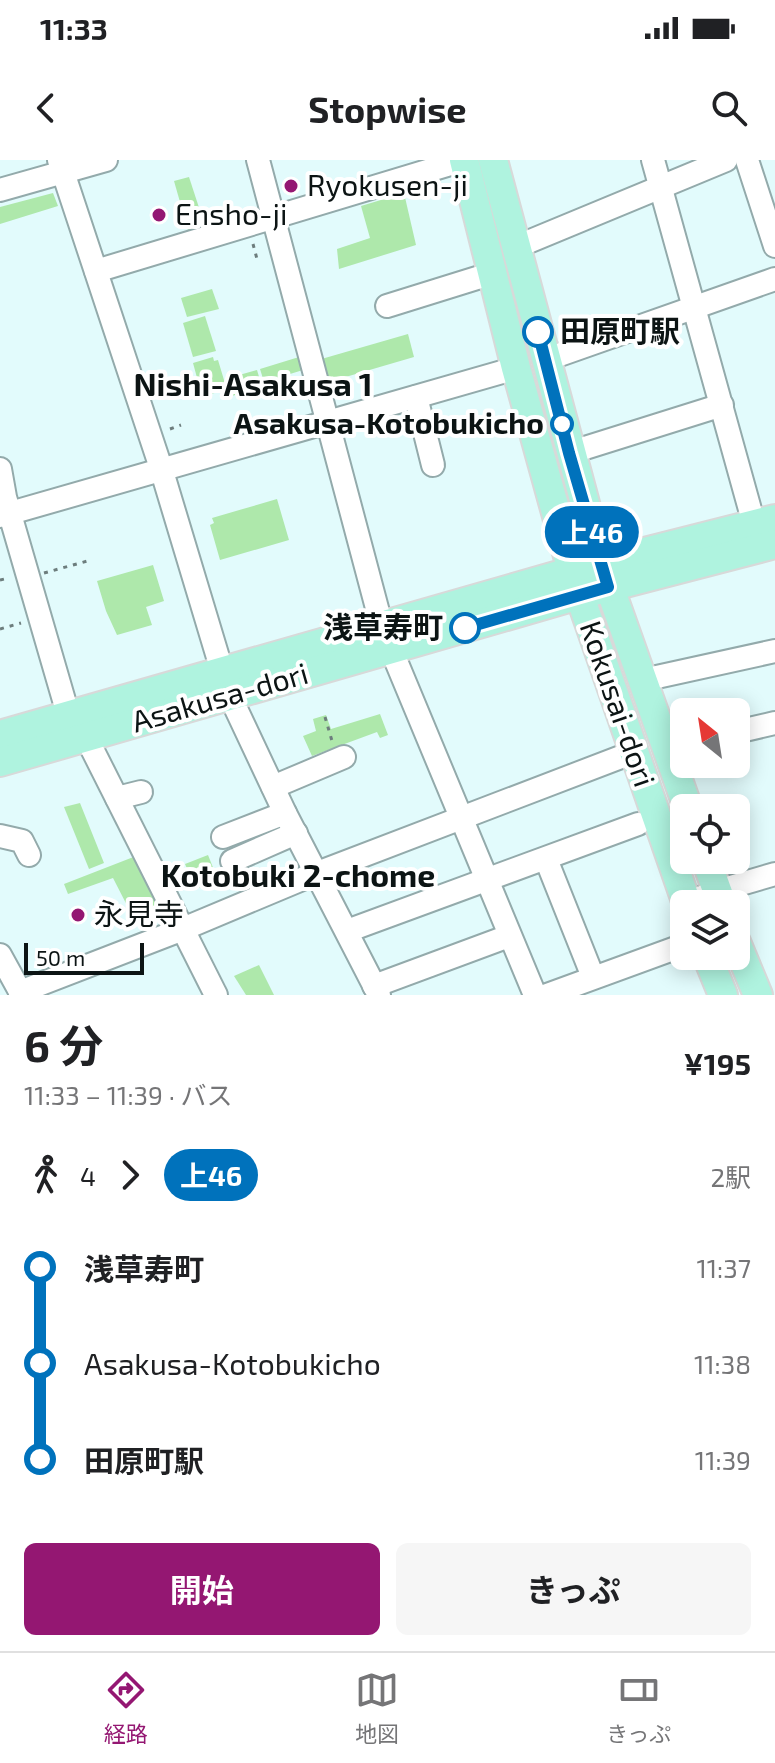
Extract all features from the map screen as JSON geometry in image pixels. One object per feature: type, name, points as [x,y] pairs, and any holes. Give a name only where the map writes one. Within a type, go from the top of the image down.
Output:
[{"type":"main road","name":"Kokusai-dori","points":[[464,160],[516,368],[575,583],[682,890]]},
{"type":"main road","name":"Kokusai-dori","points":[[493,160],[604,575],[643,680],[670,735]]},
{"type":"main road","points":[[0,735],[68,714],[226,683],[604,575],[765,522]]},
{"type":"main road","points":[[604,575],[775,544]]},
{"type":"main road","name":"Asakusa-dori","points":[[0,762],[86,737],[226,683]]},
{"type":"main road","points":[[713,970],[723,995]]},
{"type":"main road","points":[[748,970],[758,995]]},
{"type":"street","points":[[0,190],[61,166],[106,160]]},
{"type":"street","points":[[258,160],[386,638],[535,995]]},
{"type":"street","points":[[96,271],[447,165],[454,160]]},
{"type":"street","points":[[653,160],[722,405],[765,522]]},
{"type":"street","points":[[516,247],[726,160]]},
{"type":"street","points":[[747,160],[775,246]]},
{"type":"street","points":[[61,166],[161,468],[226,683],[285,813],[377,990],[509,936]]},
{"type":"street","points":[[387,306],[493,273]]},
{"type":"street","points":[[545,360],[775,279]]},
{"type":"street","points":[[5,514],[516,368]]},
{"type":"street","points":[[416,397],[433,465]]},
{"type":"street","points":[[569,453],[722,405]]},
{"type":"street","points":[[0,469],[5,514],[29,578],[68,714]]},
{"type":"street","points":[[643,680],[775,651]]},
{"type":"street","points":[[750,729],[775,723]]},
{"type":"street","points":[[86,737],[216,995]]},
{"type":"street","points":[[0,955],[21,993],[317,874],[634,752]]},
{"type":"street","points":[[273,787],[341,758]]},
{"type":"street","points":[[117,798],[141,792]]},
{"type":"street","points":[[223,837],[285,813]]},
{"type":"street","points":[[347,931],[638,824]]},
{"type":"street","points":[[232,861],[296,833]]},
{"type":"street","points":[[0,836],[22,841],[29,855]]},
{"type":"street","points":[[546,859],[593,977]]},
{"type":"street","points":[[736,890],[775,874]]},
{"type":"street","points":[[547,995],[670,950]]},
{"type":"path","points":[[29,578],[91,560]]},
{"type":"path","points":[[0,629],[40,617]]},
{"type":"path","points":[[325,717],[341,758]]},
{"type":"green space","points":[[189,177],[205,226],[188,230],[174,181]]},
{"type":"green space","points":[[53,193],[58,206],[0,224],[0,207]]},
{"type":"green space","points":[[404,193],[416,245],[339,269],[337,249],[370,238],[361,206]]},
{"type":"green space","points":[[212,289],[219,309],[187,317],[181,298]]},
{"type":"green space","points":[[205,316],[216,351],[193,357],[183,323]]},
{"type":"green space","points":[[408,334],[414,357],[325,383],[318,360]]},
{"type":"green space","points":[[213,357],[214,361],[218,360],[227,390],[202,396],[193,363]]},
{"type":"green space","points":[[299,357],[303,370],[264,382],[260,369]]},
{"type":"green space","points":[[257,370],[262,387],[232,396],[232,377]]},
{"type":"green space","points":[[277,499],[289,540],[220,560],[210,525],[214,523],[212,518]]},
{"type":"green space","points":[[153,565],[164,601],[146,607],[152,625],[117,635],[97,581]]},
{"type":"green space","points":[[380,714],[388,735],[380,738],[377,732],[312,756],[303,736],[316,731],[313,719],[326,715],[331,729]]},
{"type":"green space","points":[[80,803],[104,863],[89,869],[64,807]]},
{"type":"green space","points":[[208,855],[218,880],[196,889],[185,864]]},
{"type":"green space","points":[[136,856],[161,908],[134,919],[113,878],[68,894],[64,884]]},
{"type":"green space","points":[[259,965],[274,995],[246,995],[234,976]]},
{"type":"bus line","name":"上46","points":[[465,628],[608,587],[538,332]]},
{"type":"place","name":"Ryokusen-ji","points":[[291,186]]},
{"type":"place","name":"Ensho-ji","points":[[159,215]]},
{"type":"place","name":"田原町駅","points":[[538,332]]},
{"type":"place","name":"Asakusa-Kotobukicho","points":[[562,424]]},
{"type":"place","name":"浅草寿町","points":[[465,628]]},
{"type":"place","name":"永見寺","points":[[78,915]]},
{"type":"district","name":"Nishi-Asakusa 1","points":[[253,385]]},
{"type":"district","name":"Kotobuki 2-chome","points":[[298,876]]}]
